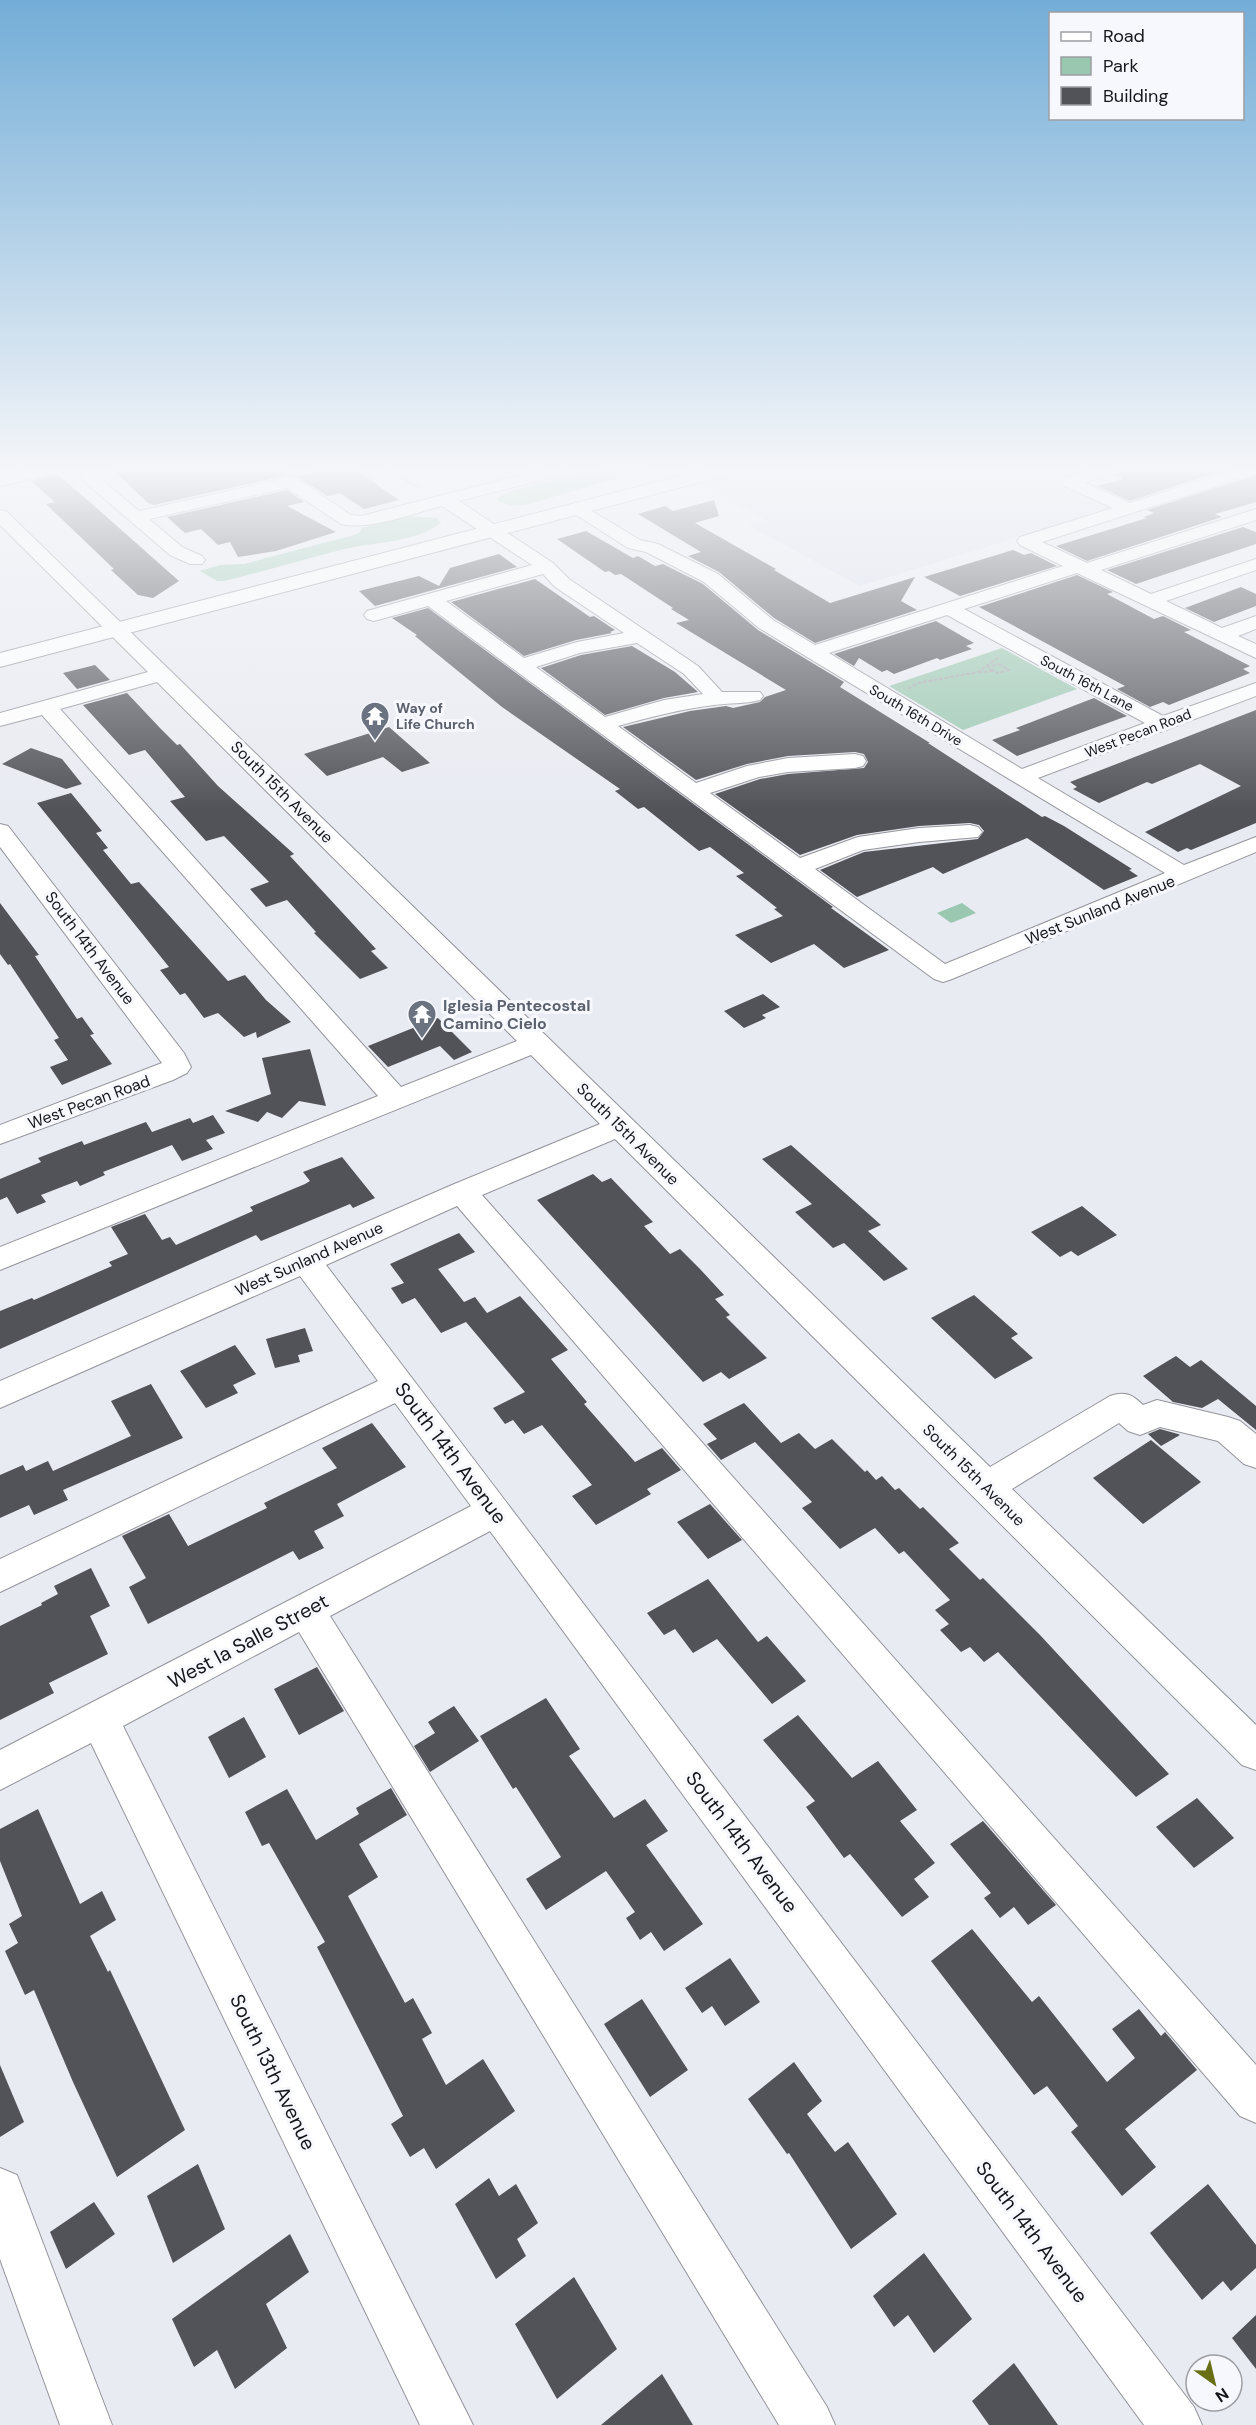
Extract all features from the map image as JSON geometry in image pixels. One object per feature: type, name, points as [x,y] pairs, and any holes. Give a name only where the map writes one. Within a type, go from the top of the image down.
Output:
[{"type":"main road","points":[[0,660],[296,583]]},
{"type":"street","name":"South 15th Avenue","points":[[69,583],[1256,1752]]},
{"type":"street","points":[[439,604],[500,583]]},
{"type":"street","points":[[374,615],[490,598],[561,583]]},
{"type":"street","points":[[562,583],[691,670],[706,684],[716,698]]},
{"type":"street","name":"South 16th Drive","points":[[717,583],[751,614],[1184,875]]},
{"type":"street","points":[[812,652],[1030,583]]},
{"type":"street","points":[[1117,583],[1256,652]]},
{"type":"street","points":[[1151,600],[1200,583]]},
{"type":"street","points":[[439,604],[798,867],[858,844],[908,836],[970,832]]},
{"type":"street","name":"South 16th Lane","points":[[948,608],[1162,724]]},
{"type":"street","points":[[1222,635],[1256,622]]},
{"type":"street","points":[[521,664],[577,648],[642,636]]},
{"type":"street","points":[[0,720],[163,674]]},
{"type":"street","name":"West Pecan Road","points":[[1020,777],[1256,689]]},
{"type":"street","points":[[602,724],[664,706],[716,698],[753,696]]},
{"type":"street","points":[[47,707],[396,1099]]},
{"type":"street","points":[[694,791],[755,771],[788,765],[855,760]]},
{"type":"street","name":"South 14th Avenue","points":[[0,831],[174,1059],[177,1067]]},
{"type":"street","name":"West Sunland Avenue","points":[[798,867],[943,974],[1256,844]]},
{"type":"street","points":[[0,1259],[536,1042]]},
{"type":"street","name":"West Pecan Road","points":[[0,1135],[164,1074],[177,1067]]},
{"type":"street","name":"West Sunland Avenue","points":[[0,1395],[462,1192],[581,1144],[619,1126]]},
{"type":"street","points":[[462,1192],[1256,2100]]},
{"type":"street","name":"South 14th Avenue","points":[[306,1261],[1176,2425]]},
{"type":"street","points":[[0,1576],[399,1386]]},
{"type":"street","points":[[986,1486],[1122,1405],[1140,1422],[1157,1413],[1228,1430],[1256,1454]]},
{"type":"street","name":"West la Salle Street","points":[[0,1771],[495,1511]]},
{"type":"street","points":[[306,1611],[809,2425]]},
{"type":"street","name":"South 13th Avenue","points":[[99,1719],[447,2425]]},
{"type":"street","points":[[0,2192],[86,2425]]},
{"type":"path","points":[[978,672],[1016,645]]},
{"type":"path","points":[[888,698],[918,683],[978,672],[998,673],[1009,670],[999,664],[988,667],[994,671]]},
{"type":"green space","points":[[1002,648],[1077,689],[963,730],[889,686]]},
{"type":"green space","points":[[962,903],[976,913],[951,923],[937,913]]},
{"type":"building","points":[[125,583],[176,583],[153,598],[138,595]]},
{"type":"building","points":[[390,583],[433,583],[439,586],[441,583],[458,583],[375,606],[359,591]]},
{"type":"building","points":[[520,583],[541,583],[590,617],[594,616],[615,630],[610,632],[612,633],[576,640],[524,656],[451,602]]},
{"type":"building","points":[[635,583],[703,584],[758,630],[844,682],[840,687],[1042,817],[1045,816],[1064,826],[1132,869],[1129,870],[1138,876],[1104,890],[1027,838],[943,874],[933,867],[857,897],[820,870],[864,852],[978,839],[984,831],[979,825],[970,823],[919,826],[857,835],[800,855],[715,794],[760,779],[788,774],[864,768],[868,762],[864,754],[855,752],[788,756],[747,764],[696,780],[623,727],[690,711],[726,706],[733,708],[760,702],[765,697],[786,690],[676,623],[689,620],[671,609],[673,608]]},
{"type":"building","points":[[732,583],[796,583],[830,603],[895,583],[911,583],[901,601],[917,610],[815,643],[774,618]]},
{"type":"building","points":[[936,583],[1001,583],[960,596]]},
{"type":"building","points":[[1052,583],[1094,583],[1113,592],[1107,594],[1154,619],[1163,616],[1191,630],[1184,632],[1250,666],[1243,669],[1250,673],[1169,705],[1163,702],[1150,707],[1117,689],[1125,686],[979,607]]},
{"type":"building","points":[[1241,587],[1256,594],[1256,606],[1214,622],[1185,608]]},
{"type":"building","points":[[428,608],[889,950],[844,968],[814,944],[771,963],[735,935],[783,916],[774,909],[777,908],[736,876],[744,873],[710,847],[699,851],[644,807],[638,809],[615,791],[620,789],[502,707],[415,636],[417,635],[392,618]]},
{"type":"building","points":[[936,621],[974,643],[966,646],[972,649],[940,660],[937,658],[894,674],[887,670],[882,672],[859,658],[854,666],[834,654]]},
{"type":"building","points":[[632,646],[675,672],[698,692],[664,698],[605,715],[541,668],[581,655]]},
{"type":"building","points":[[95,665],[110,680],[77,689],[63,673]]},
{"type":"building","points":[[127,693],[177,745],[180,744],[218,786],[294,854],[290,856],[376,949],[371,951],[388,968],[360,979],[314,933],[316,932],[287,900],[266,907],[250,889],[269,882],[224,836],[206,841],[170,801],[185,797],[145,750],[129,755],[83,705]]},
{"type":"building","points":[[1094,698],[1127,716],[1017,756],[992,740],[1020,730],[1016,728]]},
{"type":"building","points":[[1256,710],[1256,823],[1191,850],[1187,848],[1178,852],[1145,832],[1241,786],[1200,764],[1152,784],[1147,782],[1099,803],[1073,789],[1077,787],[1070,782]]},
{"type":"building","name":"Way of Life Church","points":[[389,727],[430,763],[402,772],[383,757],[327,776],[304,754]]},
{"type":"building","points":[[31,748],[62,759],[82,784],[66,789],[2,764]]},
{"type":"building","points":[[71,793],[102,831],[96,833],[108,848],[103,850],[131,884],[139,882],[228,981],[245,975],[266,1000],[291,1022],[257,1038],[256,1032],[244,1037],[218,1013],[204,1018],[185,993],[180,995],[160,970],[169,967],[37,803]]},
{"type":"building","points":[[0,903],[39,955],[35,956],[77,1019],[82,1017],[94,1034],[90,1035],[112,1064],[62,1085],[50,1067],[68,1060],[54,1040],[59,1038],[10,964],[8,965],[0,954]]},
{"type":"building","points":[[763,994],[780,1007],[762,1015],[766,1018],[744,1028],[724,1011]]},
{"type":"building","name":"Iglesia Pentecostal Camino Cielo","points":[[438,1018],[472,1052],[454,1060],[440,1046],[388,1067],[368,1046]]},
{"type":"building","points":[[310,1049],[326,1106],[299,1101],[282,1118],[267,1112],[258,1122],[225,1111],[271,1094],[262,1058]]},
{"type":"building","points":[[213,1115],[225,1133],[206,1140],[213,1149],[182,1161],[172,1145],[103,1172],[105,1175],[80,1186],[77,1181],[41,1195],[46,1202],[17,1214],[7,1197],[0,1200],[0,1179],[41,1162],[38,1158],[82,1141],[84,1145],[146,1122],[152,1132],[190,1118],[193,1123]]},
{"type":"building","points":[[791,1145],[881,1225],[868,1231],[908,1269],[884,1281],[844,1243],[833,1248],[795,1212],[812,1204],[762,1159]]},
{"type":"building","points":[[342,1157],[375,1198],[353,1208],[350,1204],[261,1241],[256,1235],[0,1349],[0,1311],[32,1298],[34,1300],[112,1266],[109,1262],[128,1254],[111,1227],[145,1214],[162,1240],[170,1237],[176,1245],[253,1211],[250,1207],[305,1184],[310,1181],[303,1172]]},
{"type":"building","points":[[593,1174],[602,1182],[611,1178],[653,1222],[644,1226],[670,1254],[680,1249],[700,1269],[724,1295],[715,1299],[730,1315],[726,1317],[767,1358],[729,1379],[721,1372],[703,1382],[537,1200]]},
{"type":"building","points":[[1082,1206],[1117,1235],[1078,1256],[1071,1251],[1060,1257],[1031,1232]]},
{"type":"building","points":[[459,1233],[475,1252],[438,1269],[464,1302],[475,1297],[487,1313],[520,1296],[568,1350],[551,1359],[587,1402],[584,1404],[635,1462],[662,1448],[681,1470],[647,1489],[651,1494],[596,1525],[572,1496],[592,1485],[542,1425],[524,1434],[513,1420],[505,1424],[493,1408],[525,1392],[466,1322],[441,1333],[415,1298],[402,1304],[391,1288],[404,1283],[390,1264]]},
{"type":"building","points":[[974,1295],[1018,1334],[1011,1338],[1033,1358],[995,1379],[931,1318]]},
{"type":"building","points":[[305,1328],[313,1351],[298,1355],[300,1362],[275,1368],[266,1339]]},
{"type":"building","points":[[235,1345],[256,1374],[233,1385],[238,1393],[206,1408],[180,1371]]},
{"type":"building","points":[[1176,1356],[1190,1367],[1201,1360],[1256,1406],[1256,1430],[1218,1399],[1202,1408],[1173,1402],[1143,1376]]},
{"type":"building","points":[[151,1384],[183,1438],[63,1490],[68,1500],[34,1515],[29,1505],[0,1518],[0,1475],[23,1465],[26,1471],[48,1461],[53,1471],[131,1436],[111,1401]]},
{"type":"building","points":[[744,1403],[781,1443],[799,1433],[815,1449],[832,1439],[865,1472],[867,1470],[876,1480],[882,1476],[895,1490],[899,1488],[920,1509],[923,1507],[959,1543],[949,1549],[980,1580],[983,1578],[1040,1635],[1169,1774],[1136,1797],[998,1652],[984,1662],[970,1647],[961,1652],[940,1630],[949,1624],[935,1610],[950,1600],[904,1551],[899,1554],[875,1528],[840,1549],[802,1508],[812,1502],[755,1442],[721,1460],[707,1444],[717,1439],[703,1424]]},
{"type":"building","points":[[372,1423],[406,1467],[337,1504],[344,1516],[314,1531],[324,1548],[299,1560],[293,1551],[148,1624],[129,1587],[146,1578],[122,1536],[169,1514],[188,1546],[267,1508],[264,1503],[337,1468],[322,1448]]},
{"type":"building","points":[[1160,1429],[1180,1435],[1161,1446],[1148,1434]]},
{"type":"building","points":[[1151,1440],[1201,1482],[1143,1524],[1093,1478]]},
{"type":"building","points":[[710,1504],[742,1540],[708,1559],[677,1522]]},
{"type":"building","points":[[91,1568],[110,1606],[90,1616],[108,1654],[49,1683],[54,1693],[0,1720],[0,1626],[42,1605],[41,1603],[58,1594],[54,1586]]},
{"type":"building","points":[[708,1579],[758,1642],[767,1636],[806,1681],[772,1704],[717,1639],[693,1653],[675,1629],[664,1635],[647,1613]]},
{"type":"building","points":[[317,1667],[344,1711],[299,1735],[274,1689]]},
{"type":"building","points":[[546,1698],[580,1749],[569,1756],[614,1818],[645,1799],[668,1831],[646,1845],[703,1924],[664,1951],[651,1932],[640,1940],[626,1918],[635,1912],[606,1871],[546,1910],[526,1879],[561,1857],[516,1787],[513,1789],[480,1736]]},
{"type":"building","points":[[454,1706],[479,1741],[430,1772],[414,1746],[435,1733],[428,1722]]},
{"type":"building","points":[[798,1715],[852,1778],[878,1761],[917,1810],[900,1821],[935,1863],[914,1879],[929,1897],[902,1917],[850,1854],[844,1858],[806,1807],[815,1801],[763,1740]]},
{"type":"building","points":[[244,1717],[266,1757],[229,1778],[208,1737]]},
{"type":"building","points":[[391,1788],[407,1815],[359,1844],[378,1877],[348,1896],[405,2003],[413,1998],[432,2033],[422,2039],[446,2085],[483,2059],[515,2111],[436,2169],[424,2148],[410,2157],[391,2124],[403,2116],[317,1947],[325,1942],[269,1843],[262,1846],[245,1812],[287,1789],[316,1840],[359,1814],[356,1808]]},
{"type":"building","points":[[1197,1798],[1234,1838],[1194,1868],[1156,1827]]},
{"type":"building","points":[[38,1809],[80,1904],[102,1891],[116,1920],[90,1936],[108,1972],[110,1970],[185,2130],[117,2177],[34,1990],[25,1995],[5,1951],[18,1943],[9,1924],[22,1916],[0,1861],[0,1829]]},
{"type":"building","points":[[983,1821],[1056,1905],[1028,1925],[1014,1907],[1000,1918],[984,1898],[991,1893],[950,1844]]},
{"type":"building","points":[[972,1929],[1032,2002],[1039,1996],[1107,2082],[1135,2058],[1112,2029],[1139,2009],[1161,2036],[1165,2032],[1197,2070],[1125,2129],[1156,2167],[1122,2196],[1071,2132],[1078,2126],[1047,2086],[1034,2095],[931,1961]]},
{"type":"building","points":[[730,1958],[760,2002],[725,2026],[712,2006],[702,2013],[685,1988]]},
{"type":"building","points":[[642,1999],[688,2070],[650,2097],[604,2024]]},
{"type":"building","points":[[794,2062],[822,2101],[807,2114],[835,2152],[848,2142],[897,2214],[851,2249],[789,2153],[787,2154],[748,2099]]},
{"type":"building","points":[[0,2065],[24,2122],[0,2137]]},
{"type":"building","points":[[198,2164],[225,2229],[173,2263],[147,2196]]},
{"type":"building","points":[[489,2178],[499,2196],[516,2184],[538,2223],[517,2239],[526,2256],[496,2279],[455,2204]]},
{"type":"building","points":[[1208,2184],[1256,2245],[1256,2268],[1231,2291],[1223,2281],[1202,2300],[1150,2233]]},
{"type":"building","points":[[94,2202],[115,2234],[66,2269],[50,2232]]},
{"type":"building","points":[[290,2234],[309,2272],[266,2304],[287,2348],[235,2389],[217,2350],[194,2367],[172,2319]]},
{"type":"building","points":[[924,2253],[972,2319],[934,2353],[908,2315],[894,2327],[873,2296]]},
{"type":"building","points":[[574,2277],[617,2349],[557,2399],[515,2324]]},
{"type":"building","points":[[1256,2315],[1256,2369],[1244,2353],[1232,2338]]},
{"type":"building","points":[[1014,2363],[1058,2425],[989,2425],[972,2401]]},
{"type":"building","points":[[662,2374],[693,2425],[601,2425]]},
{"type":"place","name":"Way of Life Church","points":[[375,742]]},
{"type":"place","name":"Iglesia Pentecostal Camino Cielo","points":[[422,1040]]}]
